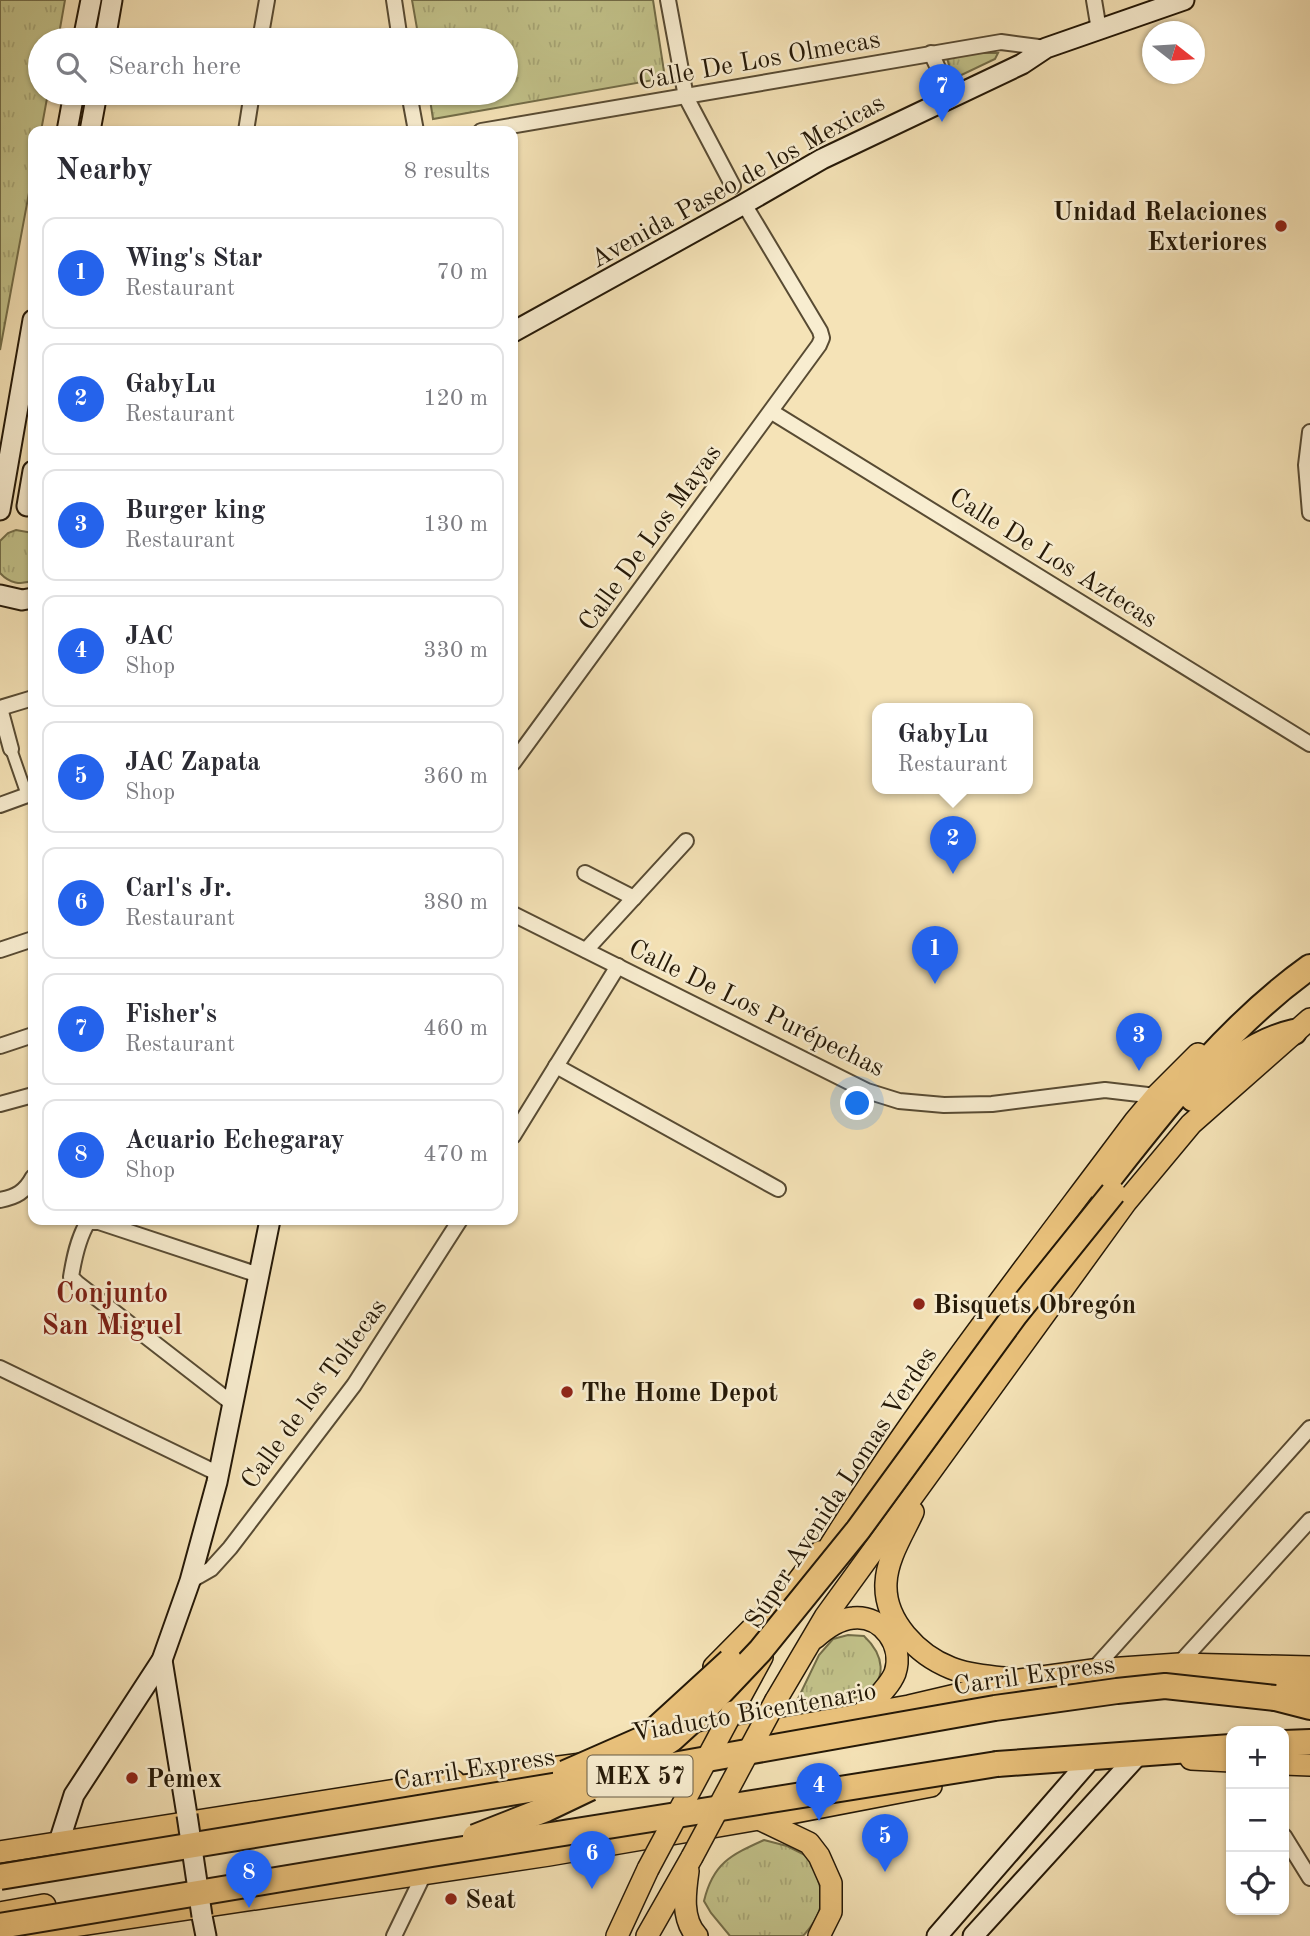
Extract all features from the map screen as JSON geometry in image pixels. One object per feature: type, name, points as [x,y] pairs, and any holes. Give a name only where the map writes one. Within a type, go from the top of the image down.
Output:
[{"type":"highway","points":[[428,1864],[621,1773],[672,1739],[706,1708],[760,1651],[858,1531],[1171,1101],[1227,1037],[1284,986],[1310,967]]},
{"type":"highway","points":[[570,1769],[648,1737],[781,1614],[923,1429],[1055,1248],[1186,1106],[1230,1063],[1271,1038],[1302,1026]]},
{"type":"highway","points":[[1170,1677],[1310,1683]]},
{"type":"highway","points":[[1170,1677],[1310,1707]]},
{"type":"highway","name":"Viaducto Bicentenario","points":[[0,1859],[1070,1688],[1170,1677]]},
{"type":"highway","name":"Carril Express","points":[[0,1877],[583,1781],[1170,1677]]},
{"type":"highway","name":"MEX 57","points":[[0,1884],[571,1789],[799,1747],[1112,1698],[1310,1693]]},
{"type":"highway","points":[[1289,1744],[1310,1741]]},
{"type":"highway","name":"MEX 57","points":[[0,1913],[800,1784],[982,1763],[1130,1742],[1226,1746]]},
{"type":"highway","points":[[1289,1745],[1310,1747]]},
{"type":"highway","points":[[0,1926],[428,1864],[997,1764],[1226,1746]]},
{"type":"main road","points":[[85,28],[91,0]]},
{"type":"main road","points":[[107,28],[112,0]]},
{"type":"main road","name":"Avenida Paseo de los Mexicas","points":[[518,329],[822,159],[1022,64],[1046,48],[1184,0]]},
{"type":"main road","points":[[68,126],[72,105]]},
{"type":"main road","points":[[91,126],[95,105]]},
{"type":"main road","points":[[28,341],[7,430],[0,510],[14,506],[28,507]]},
{"type":"main road","points":[[0,595],[28,599]]},
{"type":"main road","name":"Súper Avenida Lomas Verdes","points":[[617,1936],[648,1869],[754,1670],[851,1511],[974,1336],[1156,1096],[1259,996],[1310,956]]},
{"type":"main road","points":[[647,1936],[691,1861],[776,1700],[825,1617],[1126,1202],[1191,1124],[1302,1026]]},
{"type":"main road","points":[[59,1842],[74,1795],[162,1660],[190,1581],[219,1474],[269,1225]]},
{"type":"main road","points":[[933,1469],[891,1560],[886,1583],[889,1603],[897,1623],[917,1648],[951,1668],[1020,1680]]},
{"type":"main road","points":[[570,1769],[639,1733],[677,1702],[796,1585],[851,1511]]},
{"type":"main road","points":[[806,1647],[823,1631],[853,1618],[869,1619],[886,1630],[897,1651],[895,1672],[860,1715]]},
{"type":"main road","points":[[162,1660],[206,1936]]},
{"type":"main road","points":[[0,1852],[445,1782],[570,1769],[909,1706],[1020,1680],[1093,1670],[1170,1677],[1310,1667]]},
{"type":"main road","points":[[973,1936],[1138,1755]]},
{"type":"main road","points":[[8,1936],[87,1930],[428,1864],[760,1819],[927,1787],[1090,1760],[1138,1755],[1226,1761]]},
{"type":"main road","points":[[937,1936],[1090,1760]]},
{"type":"main road","points":[[1289,1764],[1310,1765]]},
{"type":"main road","points":[[760,1819],[808,1843],[819,1856],[831,1883],[831,1912],[819,1936]]},
{"type":"main road","points":[[691,1861],[685,1907],[697,1936]]},
{"type":"street","points":[[262,28],[267,0]]},
{"type":"street","points":[[394,0],[398,28]]},
{"type":"street","points":[[668,0],[686,97],[733,186]]},
{"type":"street","points":[[1094,0],[1099,30]]},
{"type":"street","name":"Calle De Los Olmecas","points":[[511,126],[931,53],[1000,43],[1046,48]]},
{"type":"street","points":[[931,53],[951,96]]},
{"type":"street","points":[[247,126],[250,105]]},
{"type":"street","points":[[411,105],[415,126]]},
{"type":"street","name":"Calle De Los Mayas","points":[[518,756],[772,412],[822,338],[744,204]]},
{"type":"street","name":"Calle De Los Aztecas","points":[[772,412],[1310,744]]},
{"type":"street","points":[[1310,432],[1306,466],[1310,513]]},
{"type":"street","points":[[28,700],[0,708],[11,749],[28,789]]},
{"type":"street","points":[[0,805],[28,795]]},
{"type":"street","points":[[586,950],[686,841]]},
{"type":"street","points":[[585,873],[634,898]]},
{"type":"street","name":"Calle De Los Purépechas","points":[[518,916],[867,1091],[899,1101],[944,1105],[992,1104],[1105,1090],[1156,1096]]},
{"type":"street","points":[[0,950],[28,941]]},
{"type":"street","points":[[518,1128],[618,966]]},
{"type":"street","points":[[0,1046],[28,1037]]},
{"type":"street","points":[[556,1066],[778,1189]]},
{"type":"street","points":[[0,1104],[28,1096]]},
{"type":"street","points":[[0,1200],[17,1196],[28,1186]]},
{"type":"street","points":[[86,1225],[71,1277],[233,1404]]},
{"type":"street","points":[[108,1225],[259,1275]]},
{"type":"street","name":"Calle de los Toltecas","points":[[190,1581],[211,1569],[230,1548],[354,1385],[457,1225]]},
{"type":"street","points":[[0,1367],[219,1474]]},
{"type":"street","points":[[1093,1670],[1310,1428]]},
{"type":"street","points":[[1170,1677],[1310,1520]]},
{"type":"street","points":[[1289,1844],[1310,1878]]},
{"type":"street","points":[[394,1936],[428,1864]]},
{"type":"green space","points":[[0,0],[65,0],[60,28],[28,28],[28,105],[46,105],[42,126],[28,126],[28,198],[0,350]]},
{"type":"green space","points":[[412,0],[653,0],[665,78],[518,104],[518,28],[417,28]]},
{"type":"green space","points":[[960,53],[998,53],[995,59],[953,79],[947,58]]},
{"type":"green space","points":[[431,105],[512,105],[433,119]]},
{"type":"green space","points":[[16,530],[28,532],[28,582],[11,581],[0,573],[0,541]]},
{"type":"green space","points":[[848,1635],[864,1636],[876,1651],[881,1667],[877,1682],[862,1695],[792,1711],[819,1655],[833,1639]]},
{"type":"green space","points":[[764,1840],[787,1846],[809,1857],[814,1869],[820,1889],[820,1907],[812,1926],[803,1936],[730,1936],[704,1901],[718,1869],[733,1856]]},
{"type":"place","name":"Fisher's","points":[[942,122]]},
{"type":"place","name":"Unidad Relaciones Exteriores","points":[[1281,226]]},
{"type":"place","name":"GabyLu","points":[[953,874]]},
{"type":"place","name":"Wing's Star","points":[[935,984]]},
{"type":"place","name":"Burger king","points":[[1139,1071]]},
{"type":"place","name":"Bisquets Obregón","points":[[919,1304]]},
{"type":"place","name":"The Home Depot","points":[[567,1392]]},
{"type":"place","name":"Pemex","points":[[132,1778]]},
{"type":"place","name":"JAC","points":[[819,1821]]},
{"type":"place","name":"JAC Zapata","points":[[885,1872]]},
{"type":"place","name":"Carl's Jr.","points":[[592,1889]]},
{"type":"place","name":"Seat","points":[[451,1899]]},
{"type":"place","name":"Acuario Echegaray","points":[[249,1908]]},
{"type":"district","name":"Conjunto San Miguel","points":[[112,1308]]}]
